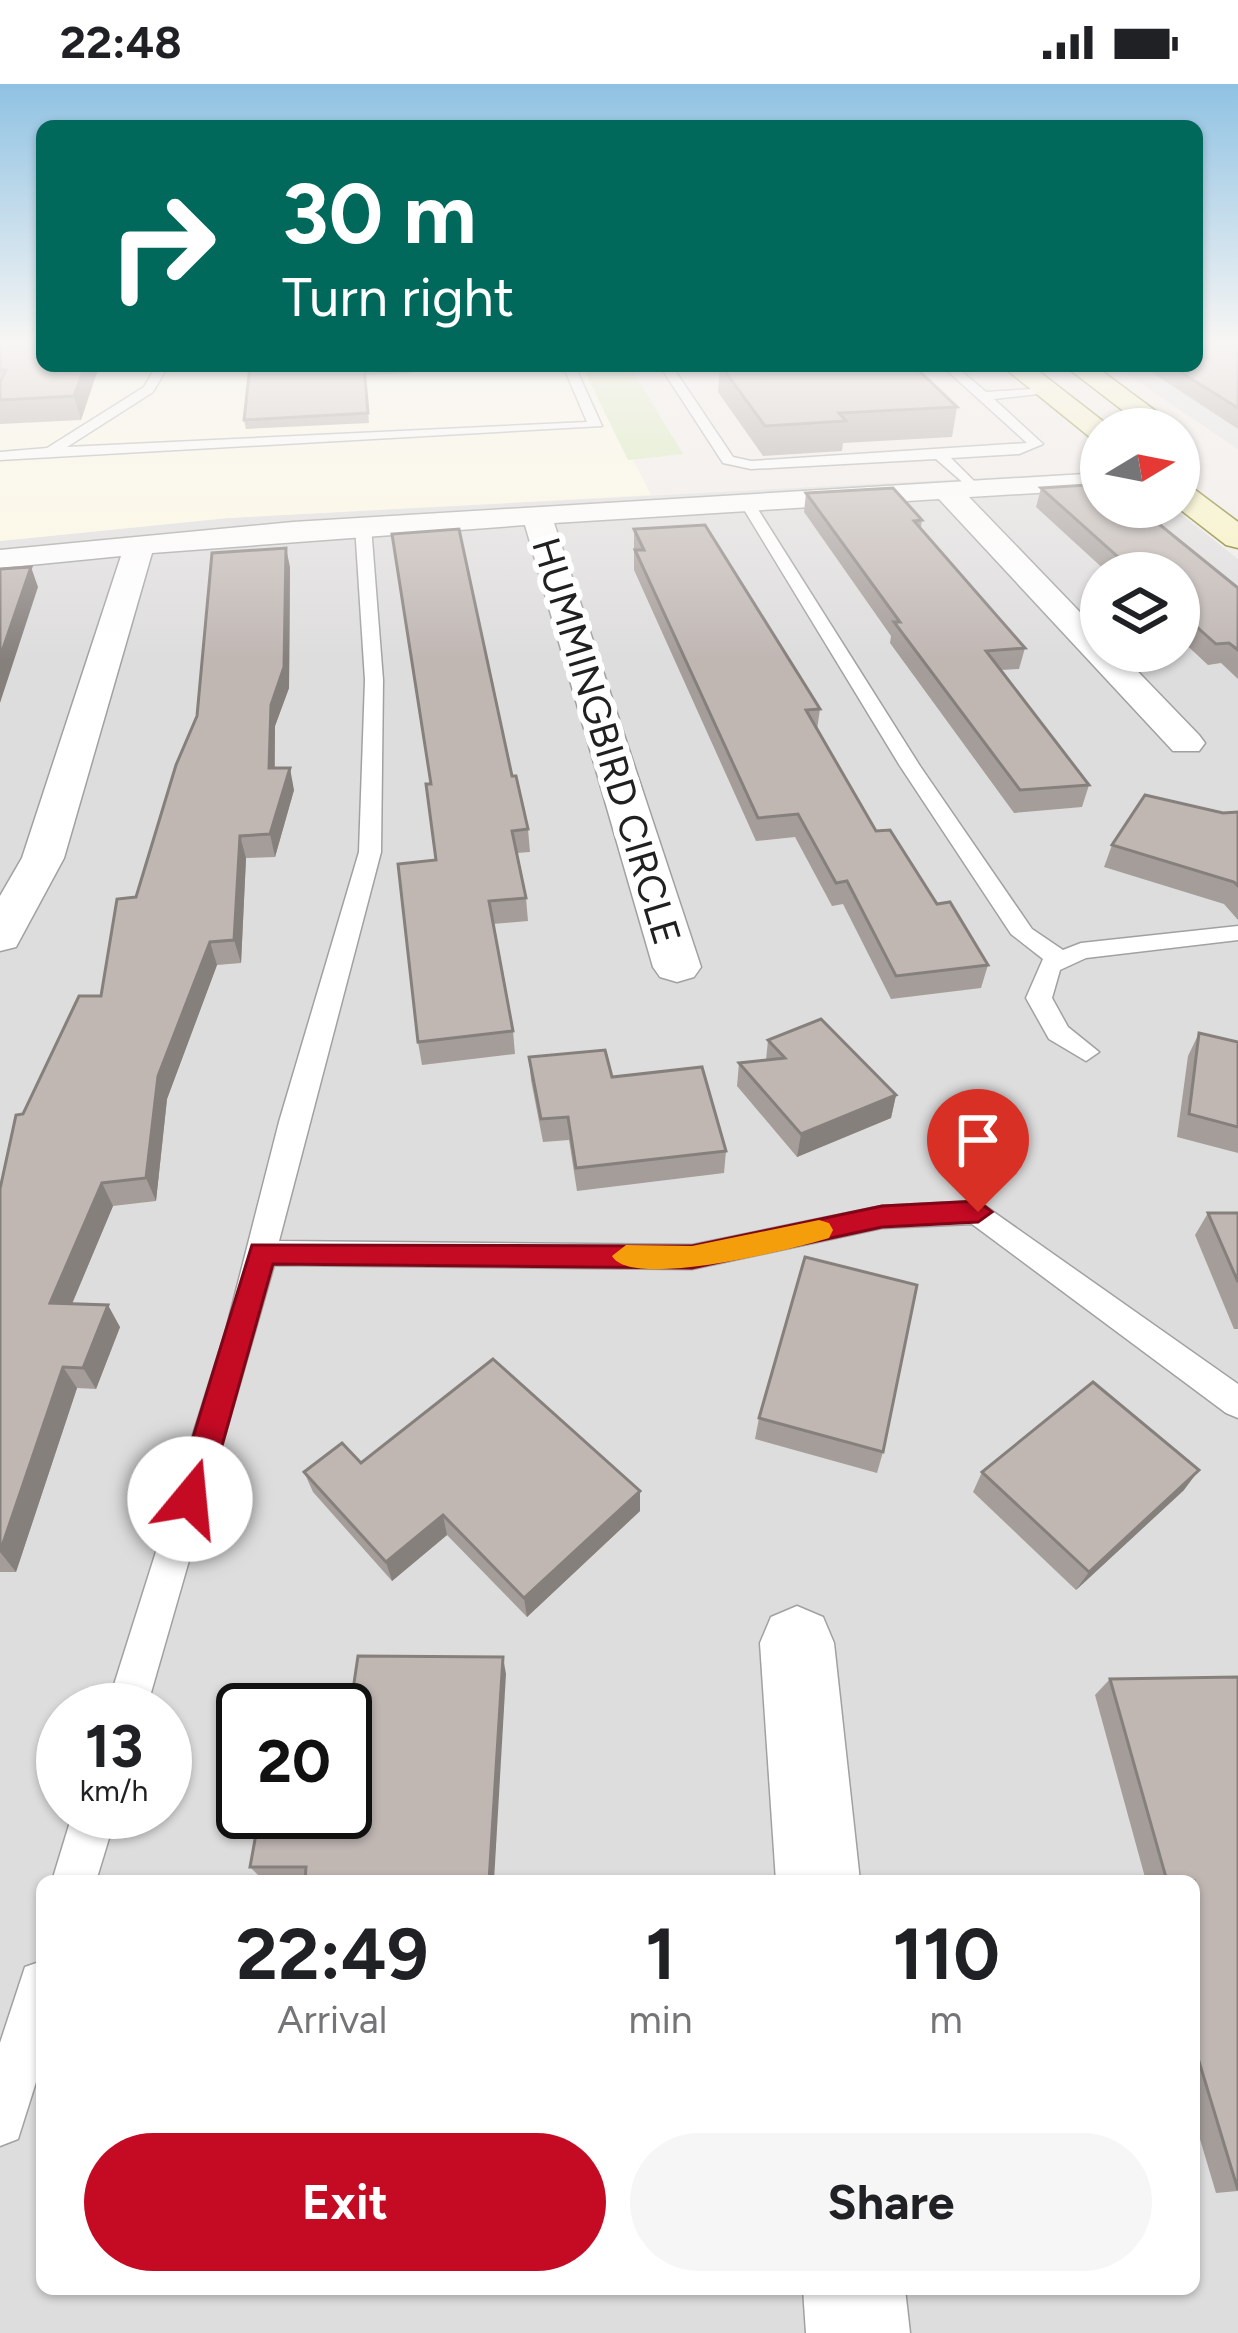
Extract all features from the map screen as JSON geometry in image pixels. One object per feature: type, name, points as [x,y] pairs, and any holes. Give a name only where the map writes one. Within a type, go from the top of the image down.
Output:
[{"type":"main road","points":[[1200,509],[1238,538]]},
{"type":"street","points":[[0,559],[363,526],[1080,483]]},
{"type":"street","points":[[961,490],[1186,743]]},
{"type":"street","name":"HUMMINGBIRD CIRCLE","points":[[537,515],[677,967]]},
{"type":"street","points":[[0,937],[43,858],[140,544]]},
{"type":"street","points":[[796,1643],[817,1875]]},
{"type":"street","points":[[855,2295],[858,2333]]},
{"type":"lane","points":[[0,456],[93,450]]},
{"type":"lane","points":[[721,450],[728,460],[751,465],[1007,450]]},
{"type":"lane","points":[[939,455],[961,490]]},
{"type":"lane","points":[[747,503],[910,766],[1023,934],[1060,960]]},
{"type":"lane","points":[[134,1683],[262,1253],[370,852],[374,680],[363,526]]},
{"type":"lane","points":[[1086,1052],[1058,1034],[1039,998],[1048,966],[1082,951],[1238,933]]},
{"type":"lane","points":[[262,1253],[692,1257],[882,1217],[978,1212],[1238,1403]]},
{"type":"lane","points":[[76,1875],[86,1839]]},
{"type":"lane","points":[[0,2121],[36,2004]]},
{"type":"shaded area","points":[[0,450],[628,450],[651,495],[228,518],[0,541]]},
{"type":"shaded area","points":[[1080,473],[1080,528],[1199,528],[1238,559],[1238,2333],[0,2333],[0,541],[228,518]]},
{"type":"green space","points":[[623,450],[681,450],[683,454],[628,460]]},
{"type":"building","points":[[1080,485],[1080,523],[1041,488]]},
{"type":"building","points":[[893,488],[922,520],[914,521],[1025,648],[986,651],[1089,785],[1020,790],[894,622],[900,622],[806,493]]},
{"type":"building","points":[[705,525],[820,709],[806,710],[876,831],[890,830],[937,904],[950,902],[988,965],[896,976],[847,881],[836,883],[798,814],[758,818],[635,550],[644,550],[634,529]]},
{"type":"building","points":[[1086,528],[1164,528],[1194,552],[1113,552]]},
{"type":"building","points":[[459,529],[512,776],[516,776],[528,829],[512,831],[526,898],[489,901],[513,1031],[418,1042],[398,864],[436,860],[426,784],[431,784],[392,534]]},
{"type":"building","points":[[286,548],[284,667],[271,705],[269,768],[290,768],[270,834],[240,836],[234,940],[210,942],[158,1076],[146,1178],[102,1183],[50,1303],[108,1305],[83,1368],[63,1367],[0,1552],[0,1189],[16,1115],[23,1114],[79,996],[101,996],[117,899],[136,897],[176,765],[197,716],[212,553]]},
{"type":"building","points":[[1200,557],[1238,588],[1238,650],[1229,643],[1216,644],[1200,630]]},
{"type":"building","points":[[31,567],[0,657],[0,569]]},
{"type":"building","points":[[1145,795],[1223,813],[1238,812],[1238,886],[1112,845]]},
{"type":"building","points":[[821,1019],[896,1095],[801,1134],[739,1063],[785,1058],[768,1040]]},
{"type":"building","points":[[1199,1033],[1238,1042],[1238,1127],[1189,1114]]},
{"type":"building","points":[[605,1050],[612,1077],[702,1067],[726,1151],[576,1168],[568,1117],[541,1119],[529,1057]]},
{"type":"building","points":[[1208,1213],[1238,1213],[1238,1282]]},
{"type":"building","points":[[805,1257],[917,1285],[883,1452],[759,1418]]},
{"type":"building","points":[[493,1359],[640,1491],[524,1598],[443,1515],[386,1562],[304,1472],[342,1443],[361,1463]]},
{"type":"building","points":[[1093,1382],[1199,1470],[1089,1572],[982,1472]]},
{"type":"building","points":[[358,1656],[503,1657],[489,1875],[305,1875],[306,1867],[250,1867],[255,1839],[372,1839],[372,1683],[354,1683]]},
{"type":"building","points":[[1238,1677],[1238,2190],[1200,2065],[1200,1875],[1165,1875],[1110,1679]]},
{"type":"slow traffic","points":[[626,1256],[692,1257],[819,1230]]},
{"type":"route","points":[[190,1499],[262,1253],[692,1257],[882,1217],[978,1212]]}]
